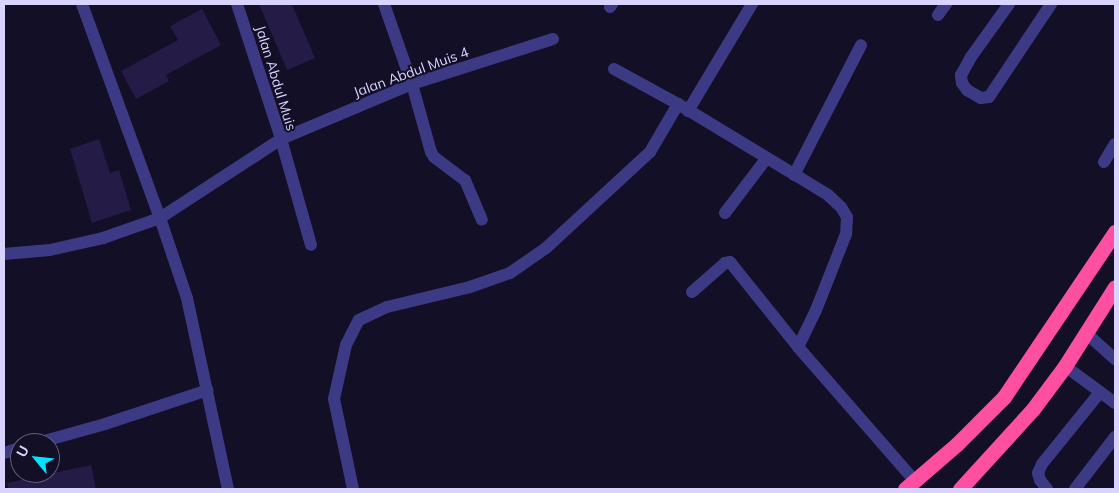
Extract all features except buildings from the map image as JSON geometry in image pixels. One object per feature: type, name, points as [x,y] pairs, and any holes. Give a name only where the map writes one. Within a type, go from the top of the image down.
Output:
[{"type":"highway","points":[[910,485],[1004,397],[1115,232]]},
{"type":"highway","points":[[960,489],[1033,409],[1065,366],[1115,287]]},
{"type":"street","points":[[82,4],[187,298],[228,489]]},
{"type":"street","name":"Jalan Abdul Muis","points":[[4,254],[50,250],[104,238],[160,218],[281,139],[237,4]]},
{"type":"street","points":[[384,4],[412,84],[431,152],[434,158],[465,180],[482,220]]},
{"type":"street","points":[[353,489],[334,399],[346,345],[359,320],[387,307],[470,288],[510,273],[546,248],[650,152],[683,108],[752,4]]},
{"type":"street","points":[[938,15],[946,4]]},
{"type":"street","points":[[1009,4],[970,57],[961,74],[962,83],[967,90],[981,98],[989,97],[1051,4]]},
{"type":"street","name":"Jalan Abdul Muis 4","points":[[281,139],[412,84],[553,39]]},
{"type":"street","points":[[794,175],[861,46]]},
{"type":"street","points":[[614,69],[683,108],[834,200],[847,217],[846,234],[816,310],[798,348]]},
{"type":"street","points":[[281,139],[311,245]]},
{"type":"street","points":[[1104,162],[1115,144]]},
{"type":"street","points":[[725,213],[766,159]]},
{"type":"street","points":[[692,292],[725,263],[730,262],[910,485]]},
{"type":"street","points":[[1086,333],[1115,359]]},
{"type":"street","points":[[1065,366],[1115,403]]},
{"type":"street","points":[[60,437],[105,424],[208,390]]},
{"type":"street","points":[[1047,489],[1040,480],[1038,473],[1042,464],[1100,392]]},
{"type":"street","points":[[1075,489],[1115,438]]}]
